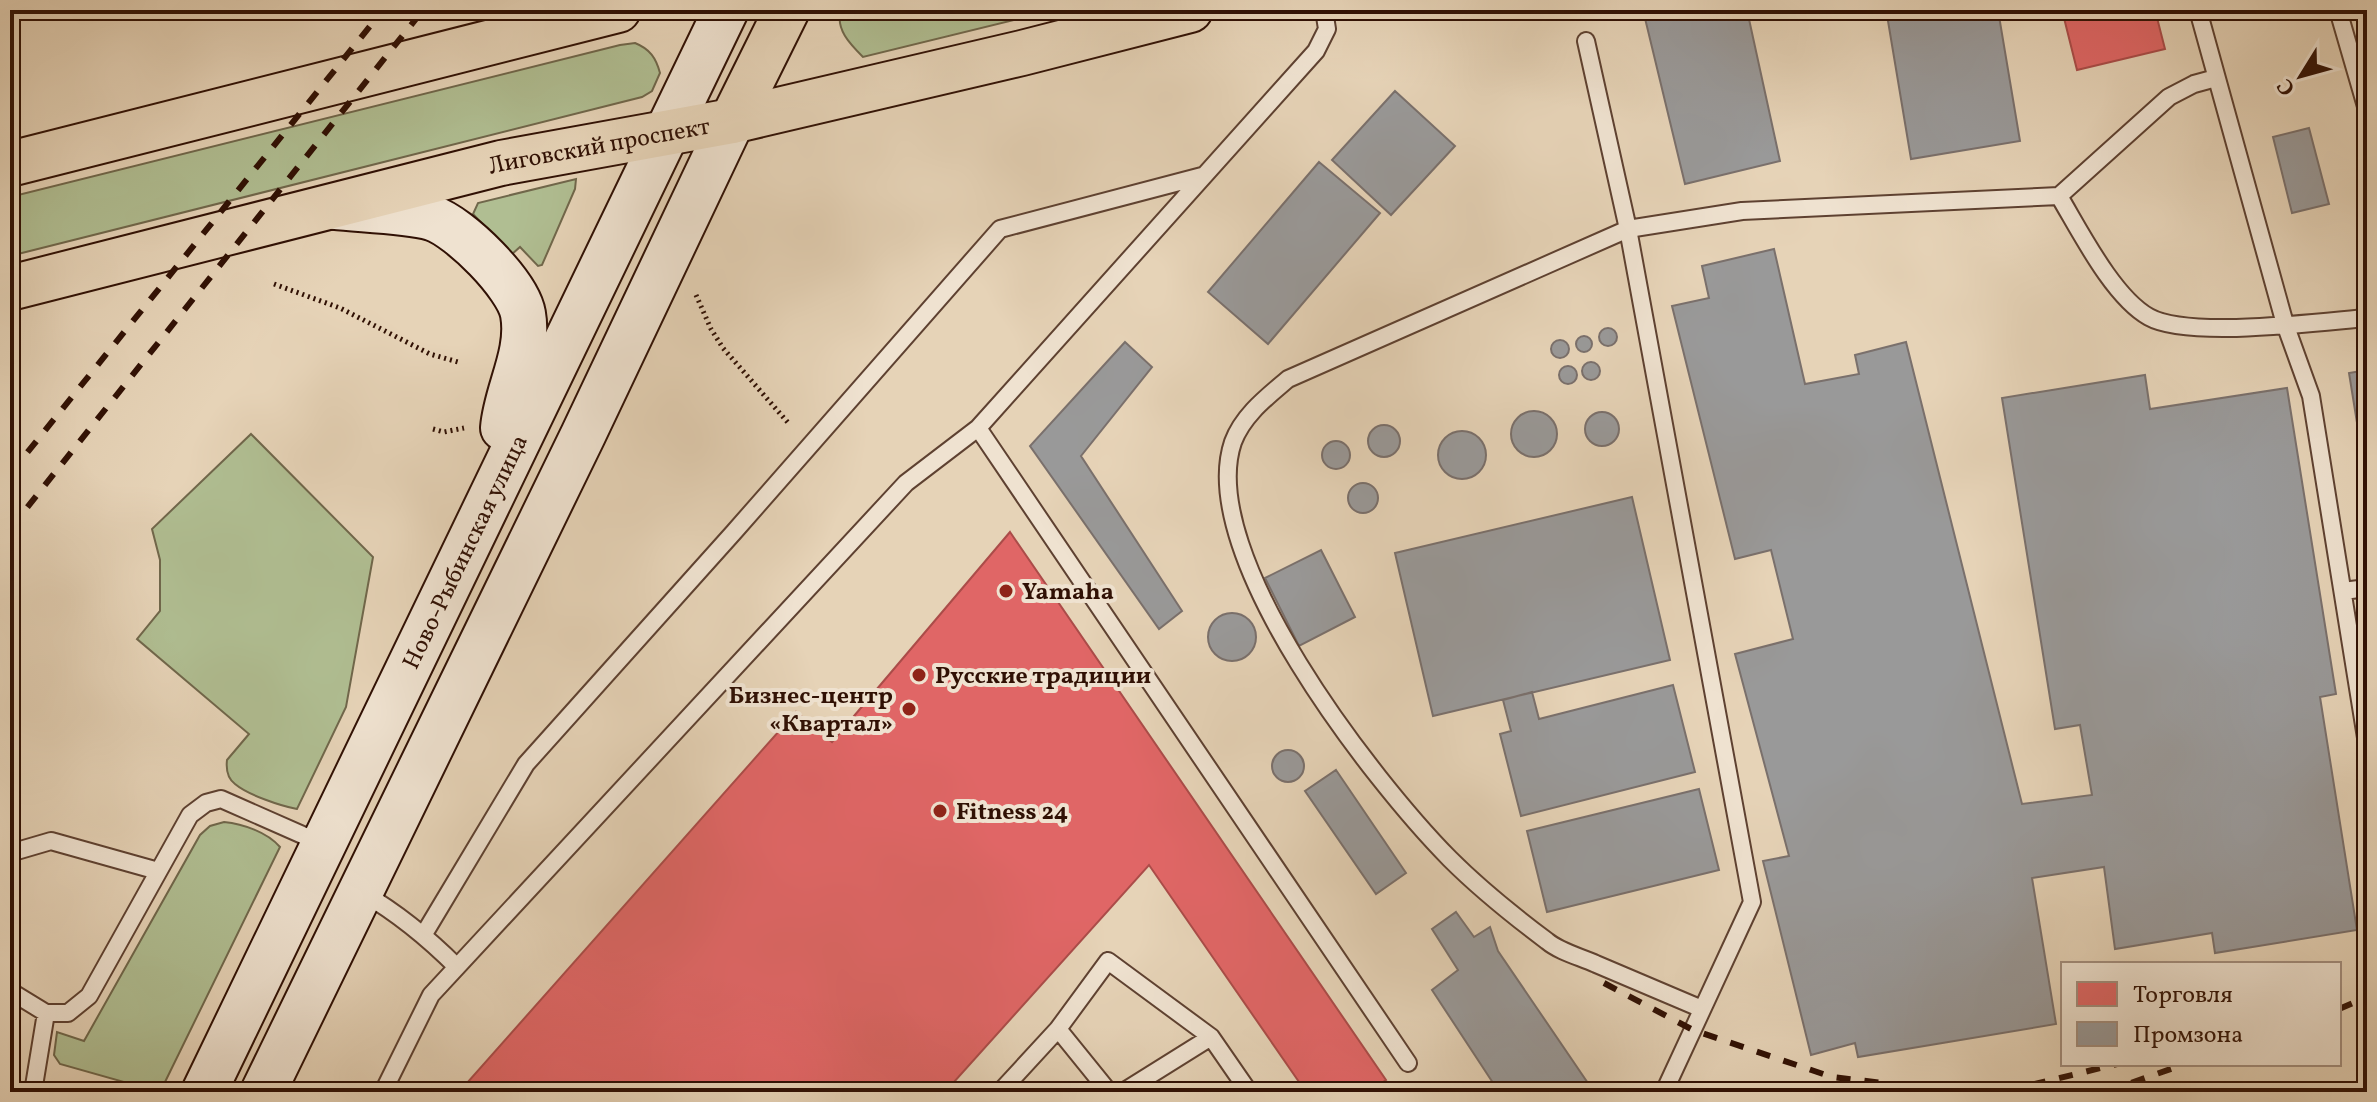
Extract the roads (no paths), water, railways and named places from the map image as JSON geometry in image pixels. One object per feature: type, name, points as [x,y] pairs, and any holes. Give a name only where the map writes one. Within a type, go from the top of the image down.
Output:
[{"type":"main road","name":"Ново-Рыбинская улица","points":[[204,1092],[726,10]]},
{"type":"main road","points":[[263,1092],[787,10]]},
{"type":"main road","name":"Лиговский проспект","points":[[10,288],[501,163],[732,121],[1190,10]]},
{"type":"main road","points":[[10,164],[606,12]]},
{"type":"main road","points":[[331,206],[434,219],[475,246],[507,282],[523,313],[521,361],[504,407],[498,482]]},
{"type":"lane","points":[[383,1092],[431,995],[906,483],[978,428],[1316,51],[1327,29],[1324,10]]},
{"type":"lane","points":[[2198,10],[2285,324],[2311,396],[2367,744]]},
{"type":"lane","points":[[2338,10],[2367,110]]},
{"type":"lane","points":[[1586,41],[1628,229],[1752,902],[1664,1092]]},
{"type":"lane","points":[[1702,1009],[1550,944],[1451,860],[1368,766],[1299,666],[1258,586],[1232,523],[1226,481],[1234,441],[1255,406],[1288,379],[1628,229],[1742,211],[2059,196],[2169,97],[2194,84],[2216,78]]},
{"type":"lane","points":[[424,934],[526,764],[1000,229],[1202,176]]},
{"type":"lane","points":[[2059,196],[2113,285],[2149,318],[2190,329],[2367,318]]},
{"type":"lane","points":[[978,428],[1408,1063]]},
{"type":"lane","points":[[2343,591],[2367,588]]},
{"type":"lane","points":[[10,991],[46,1013],[68,1013],[89,996],[190,815],[206,803],[221,799],[324,845]]},
{"type":"lane","points":[[10,853],[51,841],[158,871]]},
{"type":"lane","points":[[361,892],[424,934],[457,967]]},
{"type":"lane","points":[[1000,1092],[1058,1029],[1108,961],[1211,1037],[1249,1092]]},
{"type":"lane","points":[[33,1092],[46,1013]]},
{"type":"lane","points":[[1058,1029],[1109,1092]]},
{"type":"lane","points":[[1123,1092],[1211,1037]]},
{"type":"railway","points":[[10,474],[383,10]]},
{"type":"railway","points":[[10,529],[423,10]]},
{"type":"railway","points":[[1604,983],[1693,1030],[1832,1077],[1935,1089],[2035,1084],[2109,1066]]},
{"type":"railway","points":[[2341,1008],[2367,997]]},
{"type":"railway","points":[[2105,1092],[2179,1066]]},
{"type":"place","name":"Yamaha","points":[[1006,591]]},
{"type":"place","name":"Русские традиции","points":[[919,675]]},
{"type":"place","name":"Бизнес-центр «Квартал»","points":[[909,709]]},
{"type":"place","name":"Fitness 24","points":[[940,811]]}]
